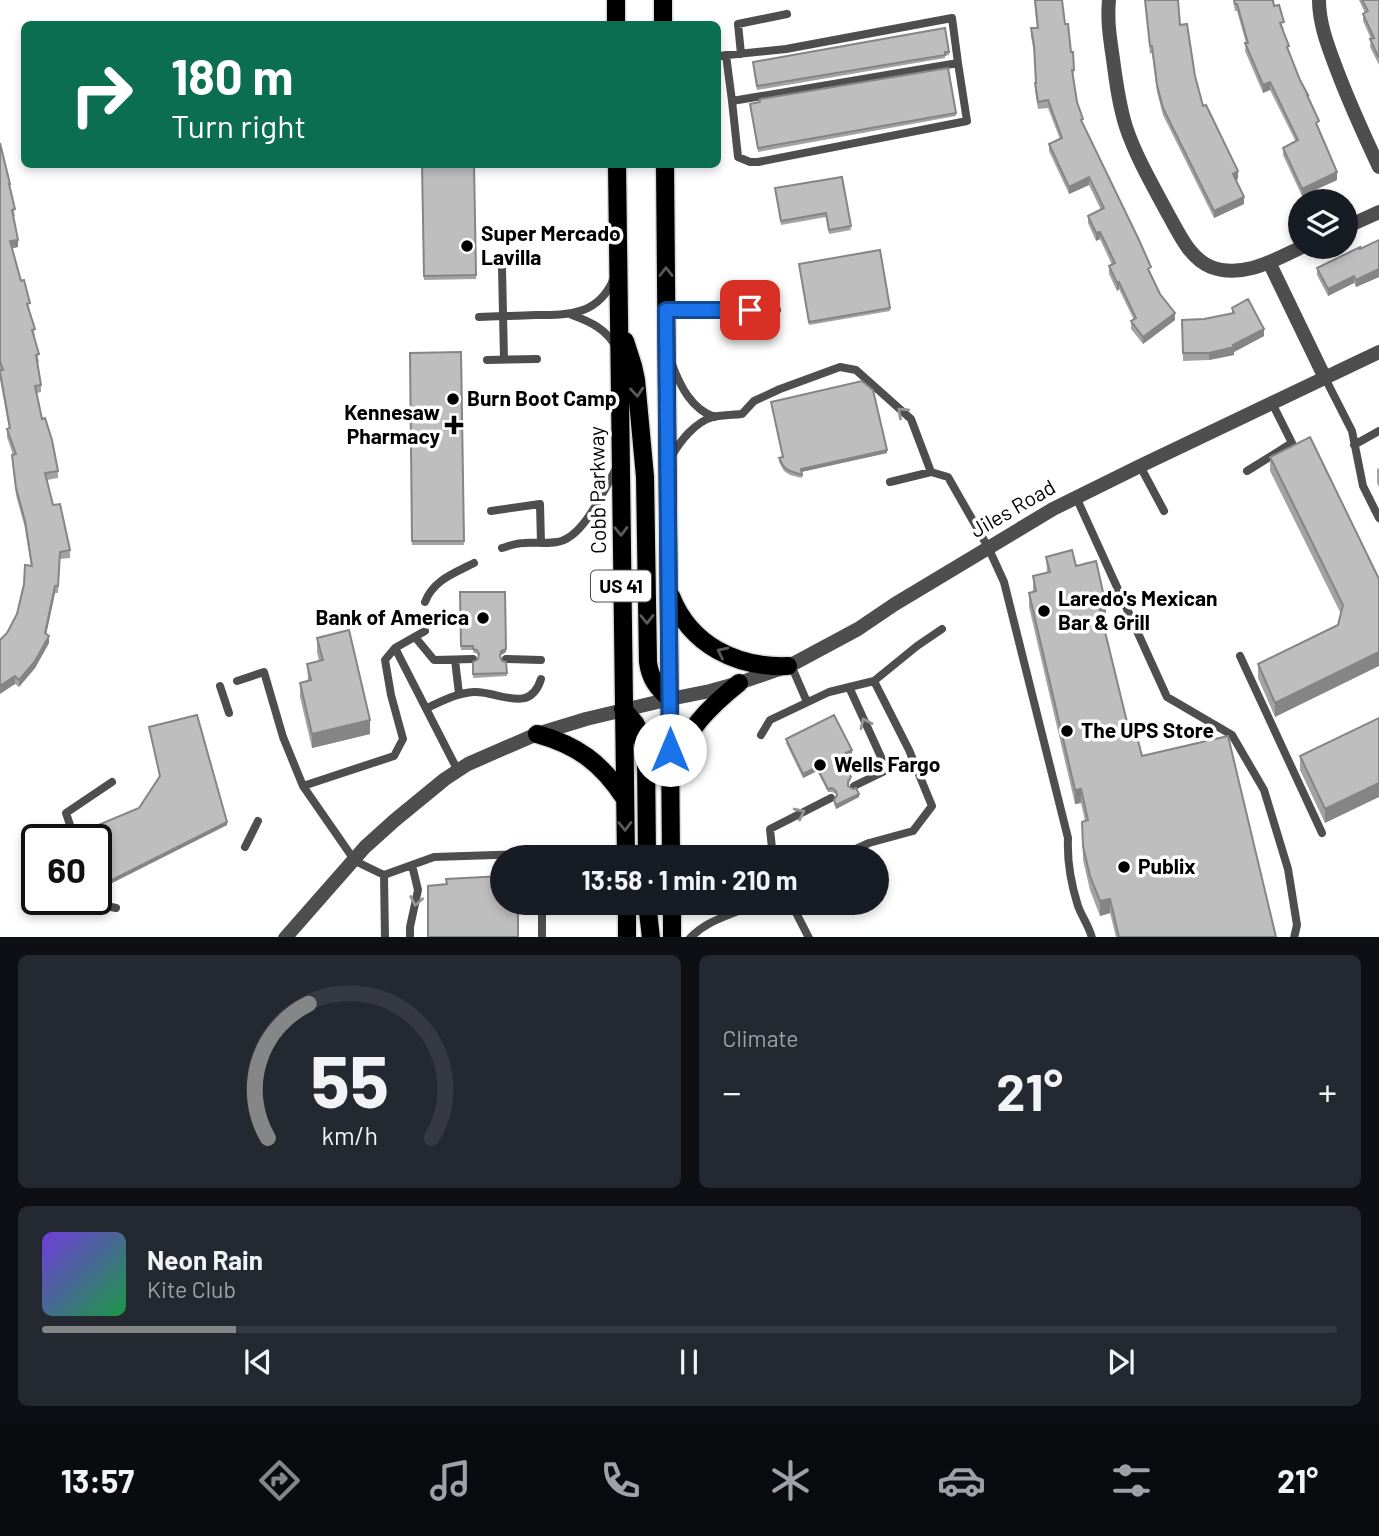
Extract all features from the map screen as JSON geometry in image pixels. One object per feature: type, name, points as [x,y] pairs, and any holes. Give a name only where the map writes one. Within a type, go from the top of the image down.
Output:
[{"type":"main road","points":[[615,0],[615,21]]},
{"type":"main road","points":[[663,0],[663,21]]},
{"type":"main road","name":"Cobb Parkway","points":[[617,168],[626,845]]},
{"type":"main road","name":"US 41","points":[[665,168],[671,845]]},
{"type":"main road","points":[[619,327],[633,366],[645,477],[649,673],[657,687],[670,699]]},
{"type":"main road","points":[[669,590],[691,631],[717,650],[744,661],[773,667],[790,666]]},
{"type":"main road","points":[[670,782],[679,752],[688,736],[710,709],[739,683]]},
{"type":"main road","points":[[623,709],[635,723],[646,753],[647,845]]},
{"type":"main road","points":[[537,734],[566,744],[591,759],[609,776],[625,799]]},
{"type":"main road","points":[[626,915],[627,937]]},
{"type":"main road","points":[[648,915],[650,937]]},
{"type":"main road","points":[[672,915],[672,937]]},
{"type":"street","points":[[1109,0],[1110,42],[1125,125],[1151,182],[1187,247],[1209,266],[1227,271],[1251,269],[1288,253]]},
{"type":"street","points":[[1319,0],[1328,48],[1352,110],[1379,167]]},
{"type":"street","points":[[1358,222],[1379,212]]},
{"type":"street","points":[[1269,262],[1325,378]]},
{"type":"street","name":"Jiles Road","points":[[285,937],[365,848],[445,779],[468,764],[537,734],[586,719],[710,691],[790,666],[858,629],[988,547],[1076,497],[1379,352]]},
{"type":"lane","points":[[741,54],[738,24],[787,14]]},
{"type":"lane","points":[[952,18],[967,121],[750,162],[738,157],[732,101],[722,56],[786,49],[952,18]]},
{"type":"lane","points":[[732,101],[958,63]]},
{"type":"lane","points":[[502,268],[504,359]]},
{"type":"lane","points":[[480,317],[572,314],[586,309],[604,296],[618,268]]},
{"type":"lane","points":[[666,310],[777,310]]},
{"type":"lane","points":[[572,314],[600,327],[620,356]]},
{"type":"lane","points":[[667,350],[674,371],[691,400],[698,409],[715,417]]},
{"type":"lane","points":[[487,360],[537,359]]},
{"type":"lane","points":[[668,463],[700,423],[715,417],[742,414],[754,401],[839,367],[856,370],[911,419],[931,472]]},
{"type":"lane","points":[[1325,378],[1352,431],[1363,485],[1379,518]]},
{"type":"lane","points":[[1248,471],[1292,443],[1272,403]]},
{"type":"lane","points":[[1354,445],[1379,430]]},
{"type":"lane","points":[[502,548],[525,542],[559,542],[574,533],[597,505],[620,462]]},
{"type":"lane","points":[[1140,466],[1164,510]]},
{"type":"lane","points":[[890,482],[931,472],[948,477],[988,547],[1004,582],[1068,838],[1067,857],[1079,908],[1092,937]]},
{"type":"lane","points":[[1076,497],[1167,697],[1232,735],[1264,790],[1289,869],[1297,925],[1294,937]]},
{"type":"lane","points":[[491,512],[540,504],[541,543]]},
{"type":"lane","points":[[425,602],[436,585],[474,563]]},
{"type":"lane","points":[[761,735],[770,719],[829,692],[874,681],[942,629]]},
{"type":"lane","points":[[303,786],[394,756],[402,738],[385,660],[395,648],[425,631]]},
{"type":"lane","points":[[415,636],[433,660],[473,659]]},
{"type":"lane","points":[[395,648],[458,771]]},
{"type":"lane","points":[[1240,656],[1322,833]]},
{"type":"lane","points":[[506,659],[541,660]]},
{"type":"lane","points":[[454,660],[459,694]]},
{"type":"lane","points":[[790,666],[807,702]]},
{"type":"lane","points":[[237,681],[264,673],[283,737],[303,786],[355,860],[384,875],[434,857],[490,855]]},
{"type":"lane","points":[[427,708],[459,694],[477,692],[508,699],[524,698],[536,691],[541,679]]},
{"type":"lane","points":[[865,845],[913,831],[932,806],[909,750],[874,681]]},
{"type":"lane","points":[[220,686],[229,713]]},
{"type":"lane","points":[[849,687],[887,770],[854,786]]},
{"type":"lane","points":[[70,824],[66,813],[112,782]]},
{"type":"lane","points":[[772,845],[770,829],[831,798]]},
{"type":"lane","points":[[245,847],[258,821]]},
{"type":"lane","points":[[410,937],[418,890],[412,865]]},
{"type":"lane","points":[[384,875],[385,937]]},
{"type":"lane","points":[[112,907],[116,908]]},
{"type":"lane","points":[[542,915],[542,937]]},
{"type":"lane","points":[[691,937],[704,926],[727,915]]},
{"type":"lane","points":[[797,915],[809,937]]},
{"type":"building","points":[[1035,0],[1062,0],[1073,52],[1072,70],[1077,102],[1083,119],[1081,120],[1139,240],[1151,267],[1148,269],[1160,294],[1175,313],[1143,337],[1131,321],[1136,318],[1109,266],[1115,263],[1100,232],[1096,233],[1088,216],[1104,208],[1089,177],[1069,187],[1049,144],[1062,138],[1048,100],[1038,102],[1031,28],[1038,28]]},
{"type":"building","points":[[1145,0],[1178,0],[1180,25],[1187,24],[1195,76],[1203,106],[1206,105],[1238,171],[1233,174],[1244,197],[1214,211],[1163,108],[1150,46]]},
{"type":"building","points":[[1234,0],[1273,0],[1274,6],[1279,5],[1284,22],[1280,23],[1289,46],[1287,47],[1319,121],[1316,123],[1337,172],[1302,189],[1283,148],[1298,140],[1270,82],[1263,85],[1245,43],[1248,43]]},
{"type":"building","points":[[1362,0],[1379,0],[1379,58],[1370,39],[1374,38],[1363,14],[1368,11]]},
{"type":"building","points":[[945,28],[949,52],[945,52],[945,55],[757,86],[753,62]]},
{"type":"building","points":[[948,68],[956,113],[758,148],[750,104],[760,102],[760,99]]},
{"type":"building","points":[[0,143],[15,209],[12,210],[18,240],[10,241],[30,303],[27,304],[39,354],[36,355],[41,385],[35,386],[42,419],[45,418],[52,440],[58,471],[45,473],[53,505],[60,504],[70,550],[60,552],[58,586],[55,586],[45,633],[49,636],[35,661],[19,680],[15,676],[0,686],[0,640],[17,614],[25,565],[32,566],[25,521],[16,488],[12,455],[16,454],[7,429],[10,428],[0,372],[3,370],[0,361]]},
{"type":"building","points":[[422,168],[474,168],[476,275],[424,276]]},
{"type":"building","points":[[842,177],[851,226],[829,230],[826,213],[781,221],[775,188]]},
{"type":"building","points":[[1379,240],[1379,269],[1356,280],[1354,276],[1328,289],[1317,268],[1335,259],[1358,259],[1358,248]]},
{"type":"building","points":[[880,250],[890,308],[809,322],[799,264]]},
{"type":"building","points":[[1248,299],[1264,329],[1233,345],[1234,347],[1209,353],[1183,353],[1182,320],[1234,313],[1232,308]]},
{"type":"building","points":[[461,352],[464,541],[412,541],[410,353]]},
{"type":"building","points":[[862,381],[873,390],[887,450],[801,469],[802,475],[784,467],[779,458],[783,457],[771,402]]},
{"type":"building","points":[[1310,437],[1379,579],[1379,652],[1275,703],[1258,664],[1338,625],[1343,605],[1270,457]]},
{"type":"building","points":[[1072,550],[1076,566],[1096,561],[1106,605],[1099,607],[1127,722],[1133,721],[1142,756],[1228,736],[1276,937],[1119,937],[1110,899],[1100,901],[1090,876],[1083,846],[1082,822],[1088,820],[1081,789],[1075,790],[1029,593],[1036,591],[1033,576],[1050,572],[1046,557]]},
{"type":"building","name":"Bank of America","points":[[460,592],[505,592],[506,649],[501,651],[500,656],[502,661],[506,662],[507,673],[473,674],[473,662],[478,659],[479,654],[473,646],[461,646]]},
{"type":"building","points":[[349,630],[370,720],[312,734],[300,683],[311,680],[307,664],[323,660],[317,638]]},
{"type":"building","points":[[197,715],[227,822],[112,880],[112,824],[101,824],[139,808],[160,776],[149,727]]},
{"type":"building","name":"Wells Fargo","points":[[834,715],[852,750],[840,756],[851,777],[848,786],[856,788],[859,794],[836,805],[836,791],[828,789],[817,767],[803,774],[786,739]]},
{"type":"building","points":[[1379,718],[1379,783],[1325,809],[1300,756]]},
{"type":"building","points":[[490,877],[490,915],[518,915],[518,937],[428,937],[428,886],[447,884],[446,879]]},
{"type":"place","name":"Super Mercado Lavilla","points":[[467,246]]},
{"type":"place","name":"Burn Boot Camp","points":[[453,399]]},
{"type":"place","name":"Kennesaw Pharmacy","points":[[454,425]]},
{"type":"place","name":"Laredo's Mexican Bar & Grill","points":[[1044,611]]},
{"type":"place","name":"Bank of America","points":[[483,618]]},
{"type":"place","name":"The UPS Store","points":[[1067,731]]},
{"type":"place","name":"Wells Fargo","points":[[820,765]]},
{"type":"place","name":"Publix","points":[[1124,867]]},
{"type":"route","points":[[670,750],[666,310],[750,310]]}]
